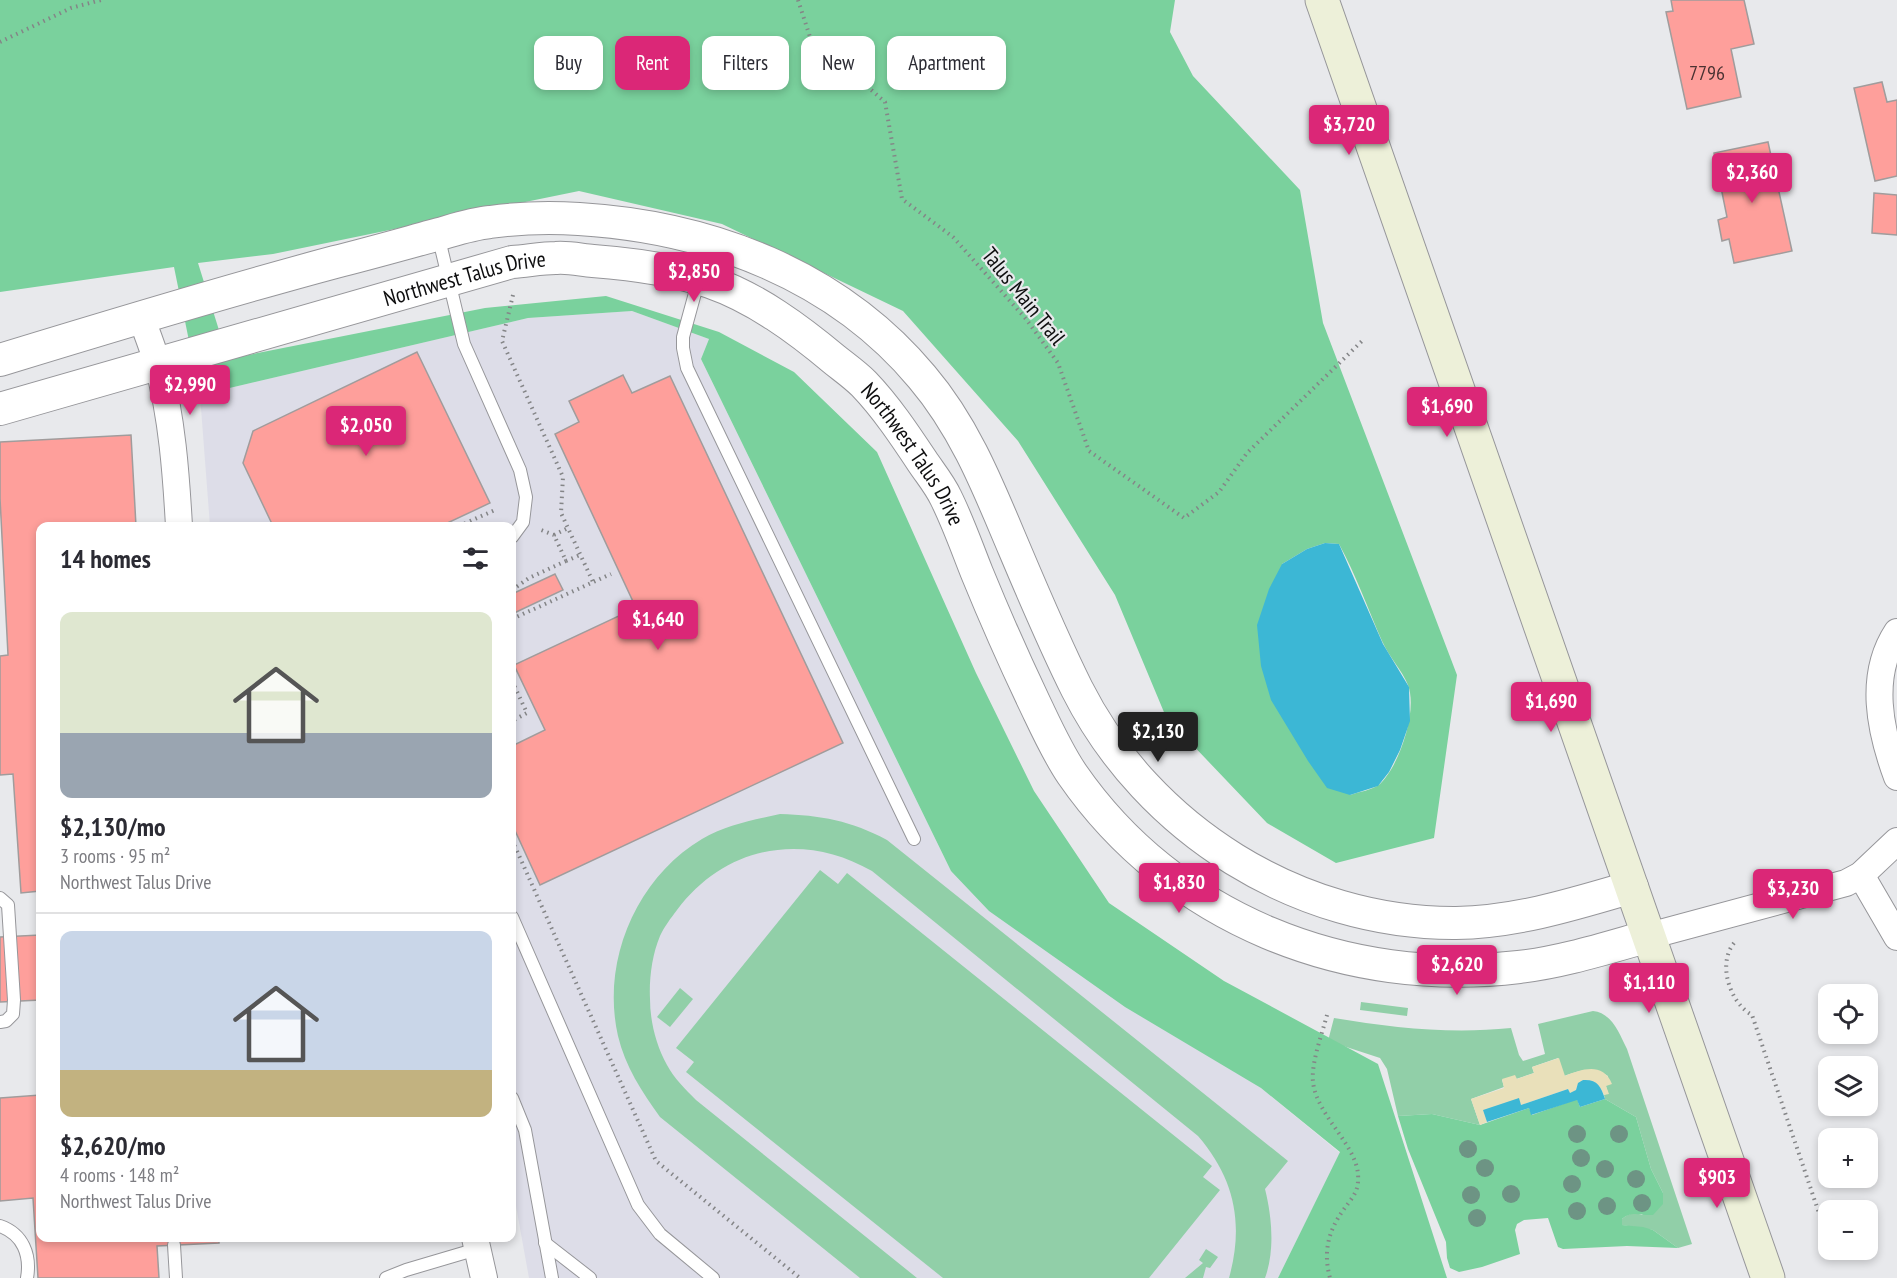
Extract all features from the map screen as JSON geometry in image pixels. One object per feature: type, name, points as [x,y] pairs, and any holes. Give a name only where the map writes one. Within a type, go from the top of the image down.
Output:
[{"type":"main road","points":[[1322,0],[1768,1278]]},
{"type":"street","name":"Northwest Talus Drive","points":[[0,360],[141,317],[484,222],[530,218],[626,223],[689,235],[738,249],[782,268],[842,305],[888,341],[923,378],[957,424],[982,473],[1060,653],[1079,694],[1099,728],[1131,770],[1162,804],[1217,849],[1268,879],[1333,905],[1378,916],[1426,922],[1459,923],[1523,917],[1632,887]]},
{"type":"street","name":"Northwest Talus Drive","points":[[0,410],[512,262],[558,258],[650,267],[710,282],[758,305],[811,339],[862,382],[900,428],[945,496],[1004,638],[1048,733],[1071,773],[1125,839],[1149,861],[1192,893],[1241,922],[1300,946],[1343,958],[1425,970],[1466,971],[1522,967],[1553,962],[1649,936]]},
{"type":"street","points":[[141,317],[158,365],[172,439],[179,522]]},
{"type":"street","points":[[1897,632],[1887,651],[1879,694],[1881,722],[1897,777]]},
{"type":"street","points":[[1649,936],[1846,883],[1861,875],[1897,841]]},
{"type":"street","points":[[1861,875],[1897,937]]},
{"type":"street","points":[[476,1243],[484,1278]]},
{"type":"lane","points":[[438,235],[464,344],[520,470],[526,497],[523,522],[516,532]]},
{"type":"lane","points":[[709,241],[683,337],[687,368],[914,839]]},
{"type":"lane","points":[[0,898],[8,905],[14,1000],[13,1014],[6,1021],[0,1022]]},
{"type":"lane","points":[[516,926],[638,1205],[660,1234],[712,1278]]},
{"type":"lane","points":[[516,1108],[525,1130],[552,1278]]},
{"type":"lane","points":[[0,1226],[11,1230],[25,1248],[29,1268],[27,1278]]},
{"type":"lane","points":[[386,1278],[476,1243]]},
{"type":"lane","points":[[545,1243],[590,1278]]},
{"type":"lane","points":[[174,1245],[176,1278]]},
{"type":"path","points":[[0,42],[71,8],[101,0]]},
{"type":"path","name":"Talus Main Trail","points":[[798,0],[810,37],[885,102],[902,199],[953,237],[1026,319],[1058,363],[1089,451],[1184,518],[1219,492],[1247,453],[1363,340]]},
{"type":"path","points":[[513,295],[502,341],[563,477],[561,513],[593,582]]},
{"type":"path","points":[[468,522],[495,510]]},
{"type":"path","points":[[538,528],[554,534],[568,528]]},
{"type":"path","points":[[554,534],[566,561]]},
{"type":"path","points":[[516,587],[529,578],[580,555]]},
{"type":"path","points":[[516,617],[611,574]]},
{"type":"path","points":[[516,690],[527,713],[516,719]]},
{"type":"path","points":[[516,849],[656,1161],[800,1278]]},
{"type":"path","points":[[1736,939],[1729,949],[1725,964],[1730,983],[1736,1001],[1742,1010],[1752,1015],[1818,1210]]},
{"type":"path","points":[[1326,1015],[1313,1082],[1324,1112],[1351,1153],[1358,1174],[1356,1191],[1328,1235],[1327,1257],[1330,1278]]},
{"type":"shaded area","points":[[632,311],[709,339],[701,359],[951,871],[1261,1088],[1340,1153],[1278,1278],[529,1278],[516,1206],[516,522],[210,522],[200,395],[528,318]]},
{"type":"green space","points":[[0,0],[1175,0],[1170,32],[1193,76],[1300,190],[1323,323],[1457,675],[1434,838],[1336,863],[1267,823],[1166,717],[1115,595],[1018,441],[903,311],[722,224],[579,191],[273,254],[198,263],[228,359],[485,308],[606,296],[719,332],[794,372],[877,452],[976,673],[1034,791],[1109,903],[1224,981],[1378,1064],[1447,1278],[1278,1278],[1340,1152],[1261,1088],[1125,1007],[989,911],[951,871],[701,359],[709,339],[632,311],[528,318],[200,395],[174,267],[0,292]],"holes":[[[1325,543],[1339,544],[1382,641],[1408,685],[1411,709],[1400,752],[1387,776],[1377,786],[1350,795],[1282,564],[1307,549]]]},
{"type":"green space","points":[[780,814],[835,820],[874,833],[887,840],[1288,1161],[1265,1189],[1271,1245],[1265,1278],[1229,1278],[1236,1239],[1233,1203],[1221,1169],[1198,1136],[872,871],[846,859],[819,851],[793,849],[767,852],[742,859],[718,871],[696,888],[666,926],[655,951],[650,991],[654,1033],[670,1070],[696,1100],[917,1278],[860,1278],[660,1117],[635,1078],[618,1036],[614,1008],[615,979],[620,951],[629,924],[642,899],[659,876],[679,856],[702,839],[721,830]]},
{"type":"green space","points":[[820,870],[838,884],[847,873],[1212,1166],[1203,1177],[1220,1190],[1149,1278],[943,1278],[686,1072],[694,1062],[676,1048]]},
{"type":"green space","points":[[680,988],[693,999],[670,1027],[657,1017]]},
{"type":"green space","points":[[1361,1002],[1408,1008],[1407,1016],[1360,1010]]},
{"type":"green space","points":[[1593,1011],[1610,1020],[1618,1030],[1627,1049],[1692,1244],[1678,1248],[1653,1230],[1622,1225],[1622,1219],[1632,1214],[1642,1215],[1663,1193],[1651,1169],[1636,1117],[1605,1099],[1604,1095],[1608,1093],[1606,1086],[1608,1076],[1586,1070],[1564,1076],[1558,1058],[1532,1067],[1534,1073],[1516,1079],[1502,1080],[1504,1087],[1471,1099],[1480,1125],[1432,1114],[1398,1116],[1387,1069],[1380,1058],[1328,1041],[1334,1018],[1422,1029],[1511,1028],[1523,1061],[1545,1054],[1538,1024]]},
{"type":"green space","points":[[1577,1099],[1580,1107],[1605,1099],[1636,1117],[1651,1169],[1663,1193],[1663,1204],[1653,1215],[1626,1216],[1622,1219],[1622,1225],[1653,1230],[1678,1248],[1627,1246],[1563,1249],[1558,1247],[1548,1218],[1524,1220],[1517,1224],[1515,1230],[1520,1254],[1459,1272],[1450,1268],[1446,1242],[1408,1149],[1398,1116],[1432,1114],[1480,1125],[1529,1108],[1532,1115]]},
{"type":"green space","points":[[1206,1249],[1218,1257],[1210,1268],[1206,1267],[1203,1278],[1185,1278],[1203,1263],[1199,1260]]},
{"type":"sand","points":[[1559,1058],[1565,1076],[1592,1069],[1603,1072],[1612,1084],[1606,1086],[1609,1094],[1604,1095],[1593,1082],[1583,1080],[1570,1094],[1568,1089],[1521,1105],[1518,1099],[1484,1110],[1487,1122],[1480,1125],[1471,1099],[1504,1088],[1502,1079],[1515,1075],[1517,1079],[1534,1073],[1532,1067]]},
{"type":"water","points":[[1325,543],[1339,544],[1383,644],[1409,687],[1410,721],[1389,772],[1378,786],[1350,795],[1327,788],[1308,761],[1271,700],[1261,666],[1257,625],[1269,589],[1282,564],[1307,549]]},
{"type":"water","points":[[1583,1080],[1598,1084],[1605,1099],[1580,1107],[1577,1100],[1531,1115],[1529,1108],[1487,1122],[1483,1110],[1519,1098],[1521,1105],[1568,1089],[1570,1093],[1576,1090],[1578,1083]]},
{"type":"building","points":[[1671,0],[1744,0],[1754,44],[1731,49],[1741,97],[1687,109],[1666,12],[1673,11]]},
{"type":"building","points":[[1882,82],[1887,102],[1897,100],[1897,176],[1875,181],[1854,88]]},
{"type":"building","points":[[1768,142],[1792,251],[1734,263],[1729,239],[1722,241],[1718,220],[1727,217],[1714,153]]},
{"type":"building","points":[[1874,193],[1897,195],[1897,235],[1872,233]]},
{"type":"building","points":[[417,352],[490,503],[450,522],[271,522],[243,463],[253,431]]},
{"type":"building","points":[[623,375],[632,393],[670,376],[843,743],[540,885],[516,833],[516,744],[545,730],[516,669],[516,664],[636,608],[555,434],[579,422],[569,401]]},
{"type":"building","points":[[131,435],[136,522],[36,522],[36,891],[21,893],[13,774],[0,775],[0,656],[8,655],[0,498],[0,442]]},
{"type":"building","points":[[555,574],[563,590],[516,612],[516,592]]},
{"type":"building","points":[[36,935],[36,1000],[0,1002],[0,937]]},
{"type":"building","points":[[36,1095],[36,1242],[219,1243],[157,1246],[159,1278],[38,1278],[33,1198],[0,1201],[0,1098]]}]
